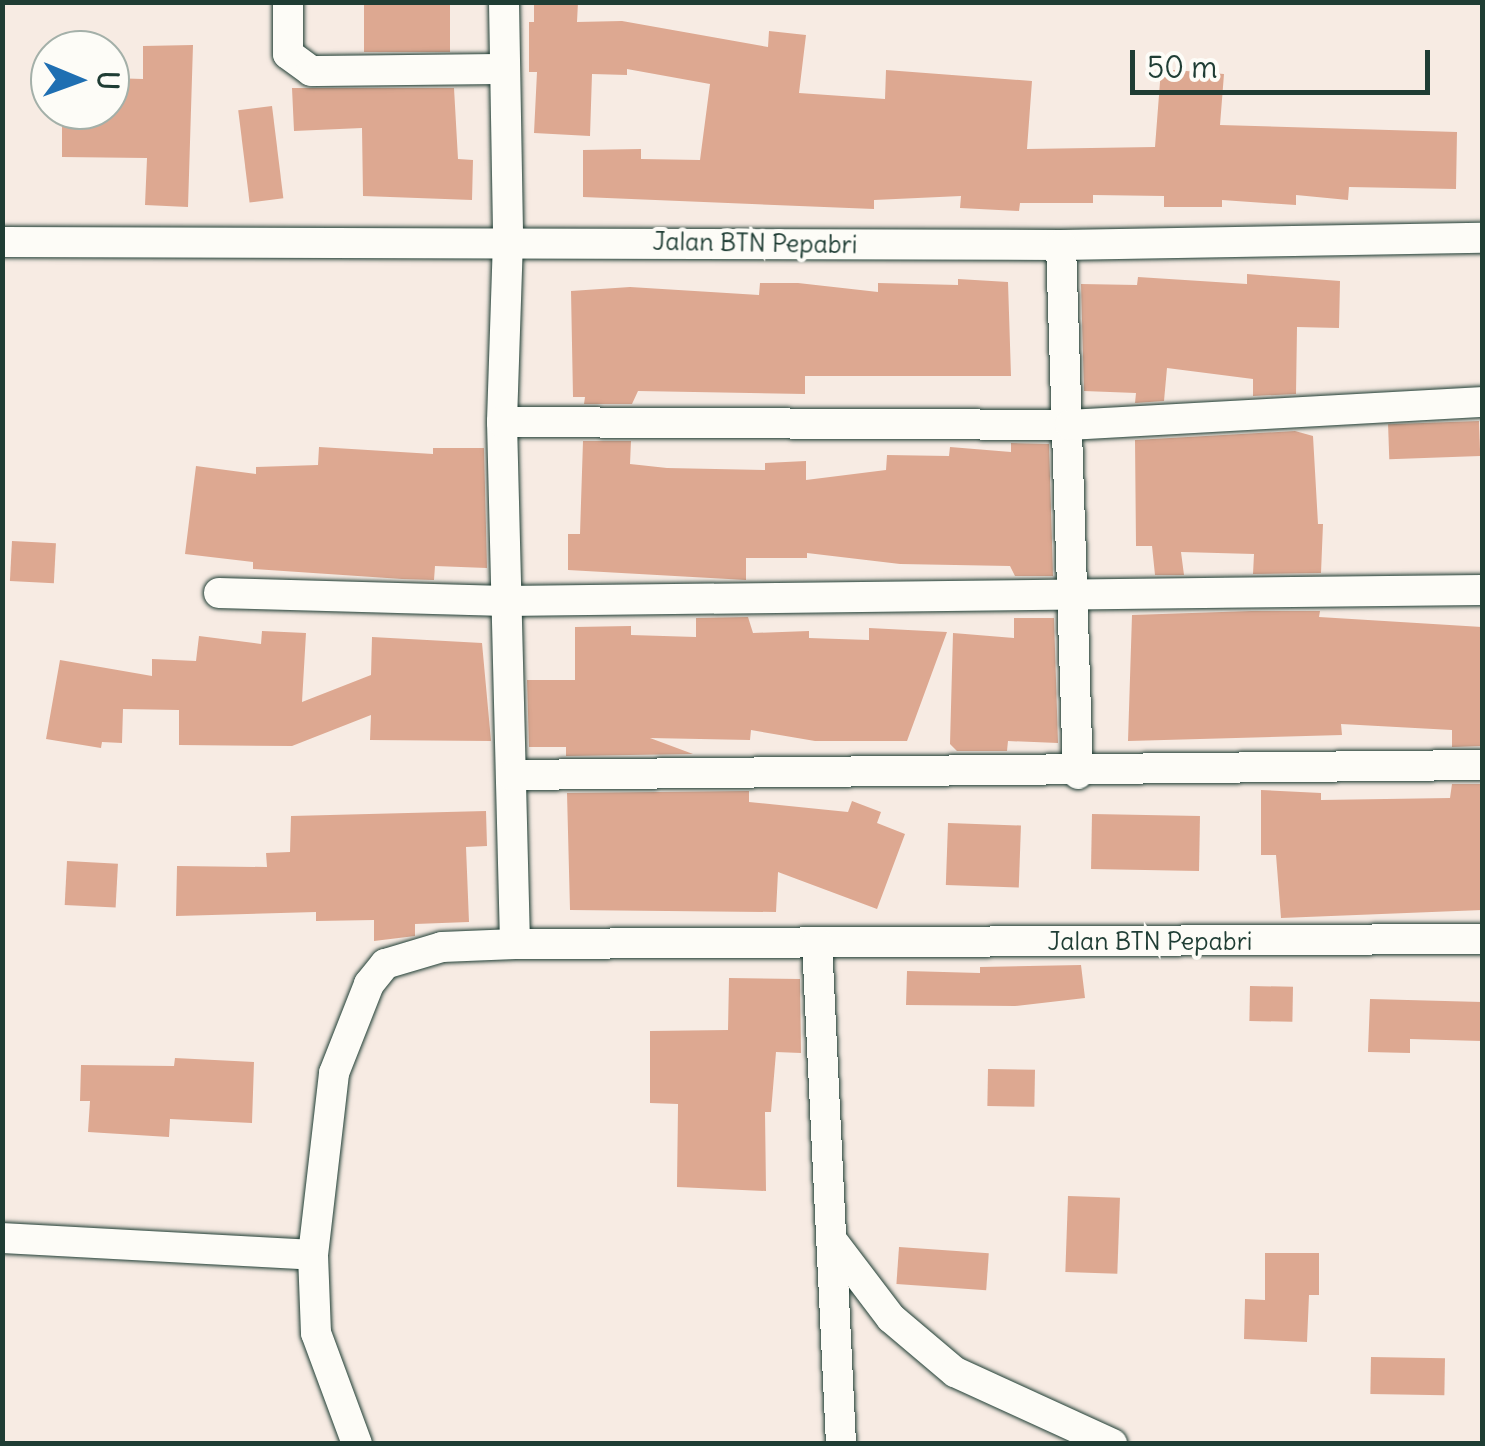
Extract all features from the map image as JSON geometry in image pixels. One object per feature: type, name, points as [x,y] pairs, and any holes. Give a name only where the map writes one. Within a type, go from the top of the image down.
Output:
[{"type":"street","points":[[288,2],[288,54],[311,71],[505,69]]},
{"type":"street","points":[[504,2],[508,240],[502,422],[515,944]]},
{"type":"street","name":"Jalan BTN Pepabri","points":[[2,242],[508,240],[1061,245],[1482,238]]},
{"type":"street","points":[[1061,245],[1070,425],[1078,774]]},
{"type":"street","points":[[502,422],[1070,425],[1482,402]]},
{"type":"street","points":[[219,593],[506,601],[1073,590],[1482,590]]},
{"type":"street","points":[[512,776],[1078,774],[1482,765]]},
{"type":"street","name":"Jalan BTN Pepabri","points":[[357,1444],[316,1333],[313,1255],[334,1073],[369,984],[385,964],[442,947],[515,944],[1482,939]]},
{"type":"street","points":[[817,942],[841,1444]]},
{"type":"street","points":[[2,1238],[313,1255]]},
{"type":"street","points":[[831,1240],[891,1318],[955,1372],[1112,1444]]},
{"type":"building","points":[[364,2],[450,2],[450,52],[364,52]]},
{"type":"building","points":[[534,2],[578,2],[577,22],[622,21],[768,47],[769,31],[806,35],[799,93],[885,99],[886,70],[1032,81],[1027,149],[1155,147],[1161,69],[1224,74],[1220,125],[1457,132],[1456,189],[1349,187],[1348,200],[1296,195],[1296,205],[1222,200],[1222,207],[1164,207],[1164,196],[1093,195],[1093,203],[1020,203],[1019,211],[960,208],[961,196],[874,200],[874,209],[583,197],[583,150],[641,149],[641,159],[700,160],[710,84],[627,69],[627,75],[592,74],[590,136],[534,133],[537,72],[529,72],[529,22],[534,22]]},
{"type":"building","points":[[193,45],[188,207],[145,205],[147,158],[62,157],[62,130],[130,130],[130,79],[143,79],[143,46]]},
{"type":"building","points":[[292,88],[454,88],[458,159],[473,160],[472,200],[363,196],[362,128],[294,131]]},
{"type":"building","points":[[272,106],[283,198],[250,202],[238,110]]},
{"type":"building","points":[[1247,274],[1340,281],[1339,328],[1297,327],[1296,394],[1253,396],[1253,379],[1167,368],[1164,401],[1135,403],[1136,393],[1084,391],[1081,284],[1137,285],[1138,277],[1247,284]]},
{"type":"building","points":[[958,279],[1008,282],[1011,376],[805,376],[805,394],[638,391],[632,404],[584,404],[585,397],[573,397],[571,291],[630,287],[759,295],[760,283],[798,283],[878,292],[878,283],[958,285]]},
{"type":"building","points":[[1479,421],[1480,456],[1389,459],[1388,424]]},
{"type":"building","points":[[1295,431],[1313,436],[1318,524],[1323,524],[1321,573],[1253,574],[1254,554],[1181,552],[1184,575],[1155,575],[1152,546],[1136,546],[1135,440]]},
{"type":"building","points":[[583,441],[631,441],[630,464],[667,468],[765,470],[765,463],[806,461],[806,480],[886,470],[887,455],[949,456],[950,447],[1011,452],[1011,443],[1049,444],[1053,576],[1015,576],[1010,566],[900,564],[807,553],[807,558],[746,558],[746,580],[568,570],[568,534],[580,534]]},
{"type":"building","points":[[319,447],[433,454],[433,448],[484,448],[487,568],[435,566],[434,580],[402,579],[253,569],[253,562],[185,554],[196,466],[256,474],[256,467],[318,465]]},
{"type":"building","points":[[12,541],[56,543],[54,583],[10,581]]},
{"type":"building","points":[[1320,611],[1319,617],[1482,627],[1482,746],[1452,747],[1452,730],[1341,724],[1342,735],[1128,741],[1132,615]]},
{"type":"building","points":[[748,617],[753,633],[809,631],[809,638],[869,640],[869,628],[947,632],[907,741],[815,741],[751,730],[750,740],[650,738],[693,754],[566,756],[566,747],[529,747],[527,680],[575,680],[575,627],[631,626],[631,635],[696,637],[696,618]]},
{"type":"building","points":[[1014,618],[1054,618],[1058,743],[1008,741],[1007,751],[957,751],[950,744],[953,633],[1014,638]]},
{"type":"building","points":[[262,631],[306,633],[302,702],[371,675],[372,637],[482,643],[491,741],[370,740],[371,715],[292,746],[179,745],[179,710],[123,709],[122,743],[102,742],[101,748],[46,739],[60,660],[152,676],[152,659],[196,661],[199,636],[261,644]]},
{"type":"building","points":[[1452,784],[1482,784],[1482,910],[1281,918],[1276,855],[1261,855],[1261,790],[1321,793],[1321,800],[1450,798]]},
{"type":"building","points":[[749,791],[749,802],[848,812],[852,801],[881,812],[877,823],[905,834],[877,909],[778,872],[776,912],[570,910],[567,793]]},
{"type":"building","points":[[486,811],[487,846],[466,847],[469,922],[415,924],[415,936],[374,941],[374,920],[316,921],[316,912],[176,916],[177,866],[267,867],[266,853],[290,852],[291,816]]},
{"type":"building","points":[[1092,814],[1200,816],[1199,871],[1091,869]]},
{"type":"building","points":[[948,823],[1021,826],[1019,888],[946,885]]},
{"type":"building","points":[[67,861],[118,864],[116,908],[65,905]]},
{"type":"building","points":[[1081,965],[1085,998],[1015,1006],[906,1005],[907,971],[980,973],[980,967]]},
{"type":"building","points":[[729,978],[800,979],[801,1053],[776,1052],[771,1112],[765,1112],[766,1191],[677,1187],[678,1104],[650,1103],[650,1031],[728,1030]]},
{"type":"building","points":[[1250,986],[1293,987],[1292,1022],[1249,1021]]},
{"type":"building","points":[[1370,999],[1482,1002],[1482,1041],[1410,1039],[1410,1053],[1368,1052]]},
{"type":"building","points":[[175,1058],[254,1062],[252,1123],[170,1119],[169,1137],[88,1132],[90,1101],[80,1101],[81,1065],[174,1066]]},
{"type":"building","points":[[988,1069],[1035,1070],[1034,1107],[987,1106]]},
{"type":"building","points":[[1068,1196],[1120,1198],[1117,1274],[1065,1272]]},
{"type":"building","points":[[899,1247],[989,1253],[986,1290],[896,1284]]},
{"type":"building","points":[[1265,1253],[1319,1253],[1319,1295],[1309,1295],[1307,1342],[1244,1339],[1245,1299],[1265,1300]]},
{"type":"building","points":[[1371,1357],[1445,1358],[1444,1395],[1370,1394]]}]
